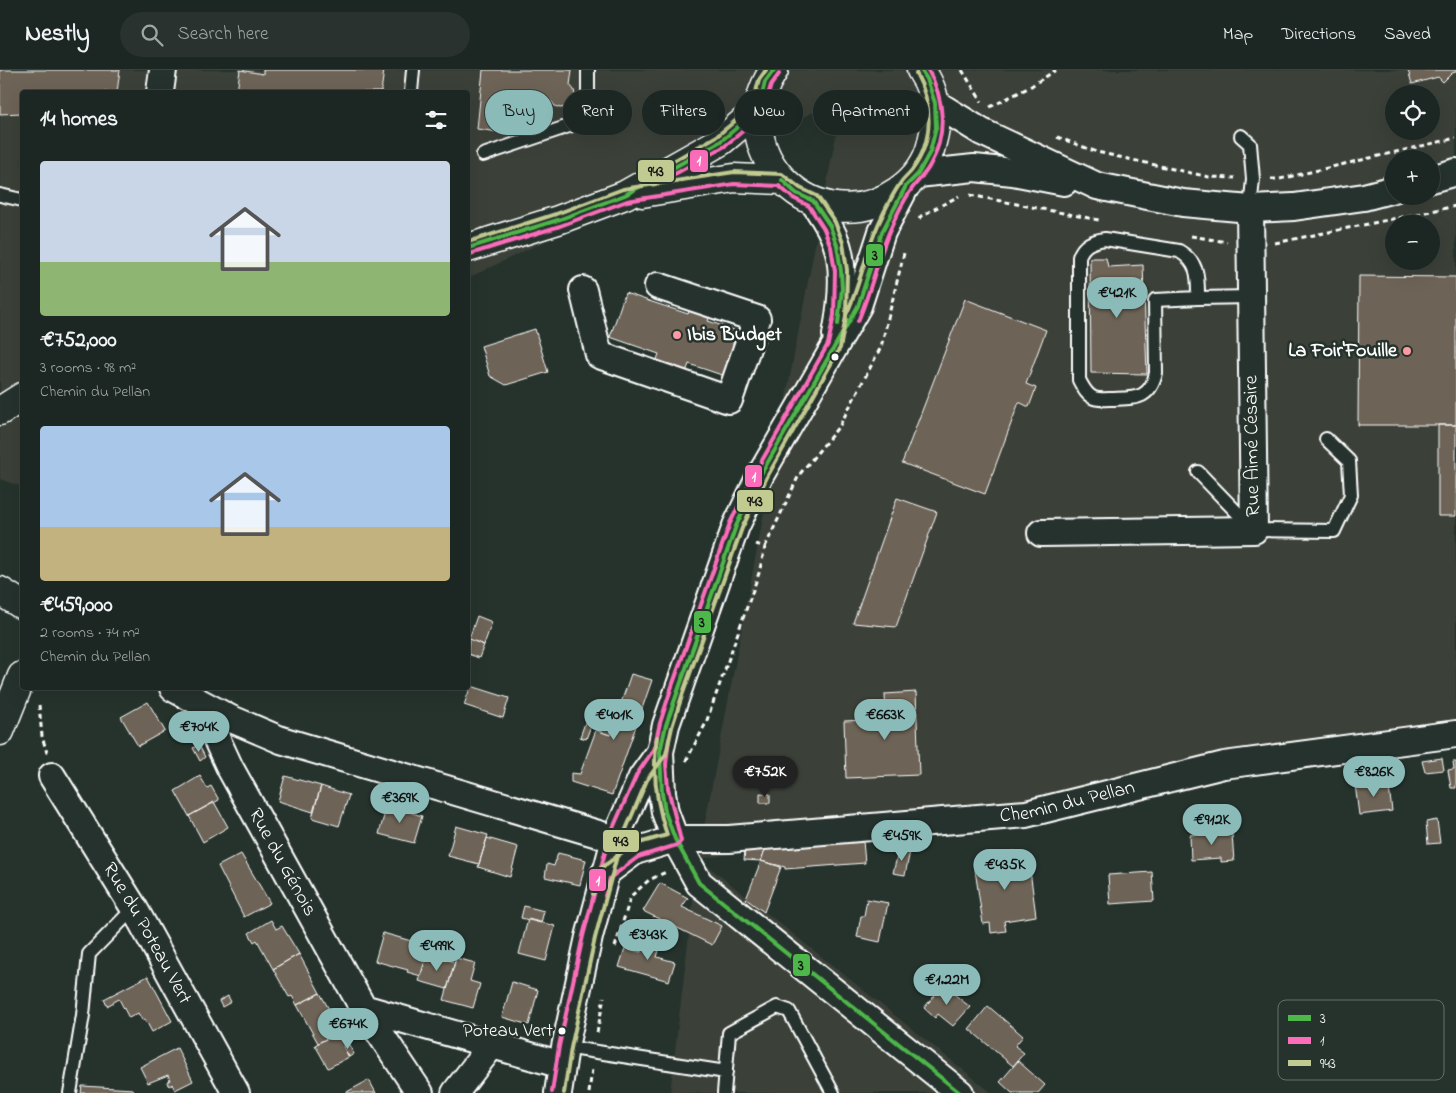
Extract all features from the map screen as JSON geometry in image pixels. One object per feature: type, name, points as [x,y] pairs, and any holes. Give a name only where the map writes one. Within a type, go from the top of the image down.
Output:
[{"type":"main road","points":[[764,90],[766,82],[774,70]]},
{"type":"main road","points":[[760,135],[768,161],[782,180],[796,192],[813,201],[832,207],[852,208],[872,205],[890,197],[912,180],[930,152],[936,128],[935,103],[927,80],[921,70]]},
{"type":"main road","points":[[470,247],[558,220],[625,195],[721,141],[735,129]]},
{"type":"main road","points":[[625,195],[734,178],[782,180]]},
{"type":"main road","points":[[0,591],[20,604]]},
{"type":"main road","points":[[0,731],[20,681]]},
{"type":"street","points":[[160,90],[163,70]]},
{"type":"street","points":[[935,103],[982,132],[1097,186]]},
{"type":"street","points":[[960,1093],[699,883],[681,850],[665,812],[660,752],[666,725],[733,536],[761,474],[858,306],[882,232],[912,180],[974,168],[1013,172],[1097,186],[1183,203],[1250,209],[1306,206],[1364,197],[1385,191]]},
{"type":"street","points":[[1440,176],[1456,172]]},
{"type":"street","points":[[813,201],[830,226],[838,245],[841,271],[840,316],[834,346]]},
{"type":"street","name":"Rue Aimé Césaire","points":[[1041,533],[1254,530],[1250,209]]},
{"type":"street","points":[[583,290],[599,355],[729,400],[756,319],[658,286]]},
{"type":"street","points":[[177,690],[254,730],[281,740],[615,839]]},
{"type":"street","name":"Rue du Génois","points":[[214,710],[217,740],[230,768],[363,1008],[420,1093]]},
{"type":"street","name":"Chemin du Pellan","points":[[604,874],[635,851],[681,850],[729,839],[1026,814],[1224,765],[1456,734]]},
{"type":"street","points":[[558,1093],[563,1056],[604,874],[615,839],[642,777],[660,752]]},
{"type":"street","name":"Rue du Poteau Vert","points":[[52,776],[134,908],[236,1093]]},
{"type":"street","points":[[615,839],[625,830],[643,820],[665,812]]},
{"type":"street","points":[[363,1008],[491,1046],[563,1056]]},
{"type":"street","points":[[455,1093],[491,1046]]},
{"type":"lane","points":[[411,90],[413,70]]},
{"type":"lane","points":[[483,155],[572,125],[588,108],[588,70]]},
{"type":"lane","points":[[1241,136],[1250,144],[1253,179],[1250,209]]},
{"type":"lane","points":[[0,195],[20,200]]},
{"type":"lane","points":[[1198,298],[1198,274],[1188,256],[1179,251],[1105,239],[1091,241],[1081,250],[1078,262],[1079,380],[1084,390],[1094,398],[1138,398],[1154,383],[1156,373],[1155,300],[1251,297]]},
{"type":"lane","points":[[1198,472],[1254,530],[1334,531],[1351,494],[1349,461],[1326,439]]},
{"type":"lane","points":[[70,1093],[83,1015],[89,954],[134,908]]},
{"type":"lane","points":[[724,1093],[729,1033],[777,1007],[789,1011],[833,1093]]},
{"type":"lane","points":[[563,1056],[594,1051],[726,1072]]},
{"type":"path","points":[[962,70],[987,108],[994,112]]},
{"type":"path","points":[[987,108],[1028,88],[1056,70]]},
{"type":"path","points":[[1053,136],[1097,152],[1209,177],[1253,179],[1280,179],[1456,138]]},
{"type":"path","points":[[916,224],[921,216],[964,194]]},
{"type":"path","points":[[686,762],[706,723],[759,573],[765,547],[733,536]]},
{"type":"path","points":[[39,699],[42,736],[52,776]]},
{"type":"path","points":[[614,949],[631,896],[681,850]]},
{"type":"path","points":[[589,1093],[594,1051],[605,994]]},
{"type":"shaded area","points":[[0,70],[1456,70],[1456,738],[699,859],[992,1093],[670,1093],[698,859],[836,135],[928,135],[928,90],[813,90],[813,112],[803,117],[803,90],[735,90],[735,135],[766,135],[470,277],[470,90],[20,90],[20,486],[0,479]]},
{"type":"building","points":[[0,70],[120,70],[117,90],[20,90],[20,113],[0,114]]},
{"type":"building","points":[[240,70],[263,74],[263,70],[384,70],[381,90],[237,90]]},
{"type":"building","points":[[483,70],[572,70],[570,85],[574,90],[563,90],[563,108],[560,108],[553,104],[553,90],[485,90],[485,130],[477,129]]},
{"type":"building","points":[[1408,70],[1456,70],[1456,72],[1452,73],[1443,82],[1438,77],[1412,84]]},
{"type":"building","points":[[1090,258],[1106,258],[1108,267],[1143,265],[1147,374],[1091,373]]},
{"type":"building","name":"La Foir'Fouille","points":[[1359,276],[1456,277],[1456,425],[1358,425]]},
{"type":"building","name":"Ibis Budget","points":[[625,293],[688,314],[692,304],[712,311],[708,321],[743,333],[728,377],[689,364],[685,375],[655,365],[659,354],[610,337]]},
{"type":"building","points":[[965,299],[1046,330],[1026,384],[1036,388],[1029,407],[1019,402],[985,494],[902,463]]},
{"type":"building","points":[[535,329],[548,372],[506,385],[490,376],[481,346]]},
{"type":"building","points":[[1438,425],[1456,425],[1456,516],[1438,516]]},
{"type":"building","points":[[897,498],[937,512],[896,627],[853,623]]},
{"type":"building","points":[[477,616],[492,622],[484,645],[470,639]]},
{"type":"building","points":[[470,639],[484,645],[479,658],[470,655]]},
{"type":"building","points":[[631,674],[652,680],[612,795],[571,782],[571,773],[580,774],[596,730],[610,735]]},
{"type":"building","points":[[471,686],[509,698],[503,718],[464,705]]},
{"type":"building","points":[[916,692],[919,775],[846,778],[844,721],[886,719],[885,694]]},
{"type":"building","points":[[148,702],[165,731],[138,746],[121,717]]},
{"type":"building","points":[[590,709],[596,712],[586,739],[580,737]]},
{"type":"building","points":[[601,717],[614,722],[610,735],[596,730]]},
{"type":"building","points":[[199,745],[205,757],[200,761],[193,748]]},
{"type":"building","points":[[1442,758],[1444,770],[1425,772],[1422,761]]},
{"type":"building","points":[[1453,762],[1456,762],[1456,788],[1451,788],[1448,770],[1454,769]]},
{"type":"building","points":[[200,776],[207,788],[211,786],[219,800],[189,816],[175,791]]},
{"type":"building","points":[[285,776],[321,786],[313,812],[278,801]]},
{"type":"building","points":[[1388,780],[1392,811],[1359,815],[1355,784]]},
{"type":"building","points":[[321,786],[349,795],[339,826],[312,818]]},
{"type":"building","points":[[760,793],[770,794],[770,803],[760,803]]},
{"type":"building","points":[[214,802],[228,827],[203,842],[189,816]]},
{"type":"building","points":[[387,805],[422,816],[414,843],[379,834]]},
{"type":"building","points":[[1437,820],[1440,843],[1428,844],[1426,822]]},
{"type":"building","points":[[456,826],[488,835],[479,864],[448,856]]},
{"type":"building","points":[[1221,830],[1221,835],[1232,834],[1234,861],[1221,862],[1221,858],[1191,860],[1190,835]]},
{"type":"building","points":[[487,838],[518,847],[510,877],[478,867]]},
{"type":"building","points":[[863,841],[865,863],[785,869],[785,867],[761,861],[765,849]]},
{"type":"building","points":[[765,849],[761,861],[744,860],[745,850]]},
{"type":"building","points":[[899,849],[910,851],[905,875],[893,873]]},
{"type":"building","points":[[1015,851],[1016,857],[1006,858],[1005,852]]},
{"type":"building","points":[[558,853],[586,860],[580,885],[545,877],[547,864],[554,866]]},
{"type":"building","points":[[241,854],[270,903],[244,917],[218,866]]},
{"type":"building","points":[[1028,855],[1036,916],[1004,921],[1006,931],[991,933],[990,923],[983,924],[974,863]]},
{"type":"building","points":[[761,861],[781,867],[764,912],[746,899]]},
{"type":"building","points":[[1152,872],[1154,901],[1110,904],[1108,875]]},
{"type":"building","points":[[660,883],[688,898],[682,907],[722,926],[712,945],[643,911]]},
{"type":"building","points":[[867,899],[888,903],[880,942],[857,937]]},
{"type":"building","points":[[524,906],[544,911],[541,923],[521,918]]},
{"type":"building","points":[[528,919],[555,926],[546,961],[519,954]]},
{"type":"building","points":[[271,920],[276,929],[282,926],[299,954],[273,969],[257,940],[254,942],[249,933]]},
{"type":"building","points":[[383,933],[429,946],[421,976],[407,972],[408,970],[375,961]]},
{"type":"building","points":[[645,939],[661,944],[657,957],[675,962],[669,981],[619,967],[625,948],[641,952]]},
{"type":"building","points":[[299,954],[320,993],[297,1005],[292,996],[289,997],[273,969]]},
{"type":"building","points":[[427,954],[455,962],[447,989],[419,981]]},
{"type":"building","points":[[456,958],[475,963],[470,981],[480,984],[473,1008],[444,1000]]},
{"type":"building","points":[[148,976],[172,1021],[152,1032],[145,1019],[142,1020],[138,1013],[129,1018],[119,999],[107,1006],[104,999]]},
{"type":"building","points":[[512,982],[538,990],[529,1025],[502,1017]]},
{"type":"building","points":[[943,985],[970,1007],[953,1026],[938,1014],[935,1018],[924,1008]]},
{"type":"building","points":[[320,993],[341,1031],[318,1043],[297,1005]]},
{"type":"building","points":[[228,996],[231,1002],[222,1007],[219,1001]]},
{"type":"building","points":[[988,1006],[1023,1036],[1015,1046],[1024,1053],[1013,1066],[969,1029]]},
{"type":"building","points":[[341,1031],[348,1043],[343,1046],[349,1057],[328,1068],[315,1045]]},
{"type":"building","points":[[348,1043],[354,1054],[349,1057],[343,1046]]},
{"type":"building","points":[[177,1048],[193,1081],[175,1090],[172,1084],[169,1086],[167,1082],[170,1080],[168,1075],[148,1083],[140,1067]]},
{"type":"building","points":[[1018,1061],[1045,1085],[1038,1093],[1012,1093],[1000,1082]]},
{"type":"building","points":[[369,1080],[376,1093],[345,1093]]},
{"type":"building","points":[[82,1086],[133,1089],[135,1093],[81,1093]]},
{"type":"transit line","name":"943","points":[[651,174],[717,136],[752,107],[759,80],[766,70]]},
{"type":"transit line","name":"3","points":[[470,247],[558,220],[625,195],[721,141],[758,110],[765,82],[774,70]]},
{"type":"transit line","name":"3","points":[[921,70],[927,79],[935,103],[936,128],[930,152],[918,174],[906,186],[882,232],[858,306],[761,474],[736,526],[666,725],[660,752],[665,812],[675,839],[699,883],[960,1093]]},
{"type":"transit line","name":"1","points":[[858,321],[892,225],[913,187],[928,169],[939,142],[942,117],[941,105],[934,81],[928,70]]},
{"type":"transit line","name":"943","points":[[846,315],[873,236],[895,191],[912,170],[924,147],[929,122],[928,110],[926,97],[916,73]]},
{"type":"transit line","name":"1","points":[[657,184],[725,146],[762,115],[771,85],[779,74]]},
{"type":"transit line","name":"943","points":[[470,241],[556,214],[623,189],[734,172],[782,174],[800,188],[817,196],[835,222],[843,243],[847,270],[846,317],[840,348],[767,477],[742,528],[683,693],[666,754],[647,780],[621,841],[595,938],[571,1048],[564,1093]]},
{"type":"transit line","name":"3","points":[[782,180],[796,193],[813,201],[830,226],[837,245],[841,271],[842,289],[838,324]]},
{"type":"transit line","name":"1","points":[[470,254],[560,226],[627,201],[734,184],[779,186],[793,198],[809,206],[824,229],[831,247],[835,271],[834,315],[828,344],[756,471],[730,523],[671,689],[654,749],[637,774],[609,837],[583,936],[559,1046],[552,1092]]},
{"type":"transit line","name":"943","points":[[593,894],[600,869],[632,845],[667,835],[656,787],[657,737]]},
{"type":"transit line","name":"1","points":[[605,896],[610,878],[638,857],[677,845],[681,841],[668,788],[666,764],[669,739]]},
{"type":"place","name":"Ibis Budget","points":[[677,335]]},
{"type":"place","name":"La Foir'Fouille","points":[[1407,351]]},
{"type":"place","name":"Poteau Vert","points":[[562,1031]]}]
